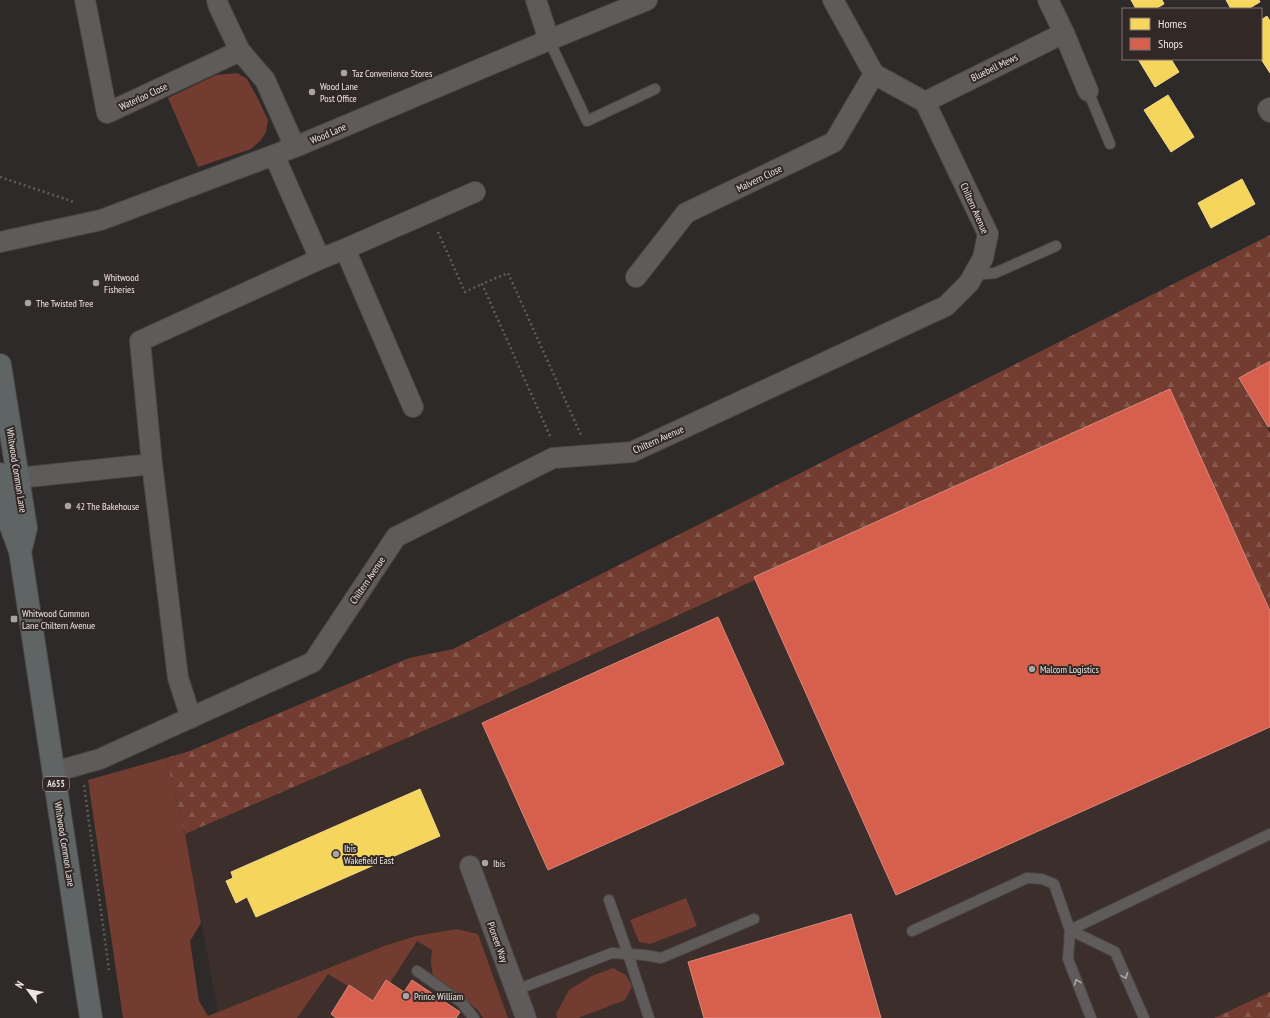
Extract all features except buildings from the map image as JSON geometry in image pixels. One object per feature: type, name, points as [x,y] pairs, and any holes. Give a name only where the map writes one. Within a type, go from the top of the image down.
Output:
[{"type":"main road","name":"Whitwood Common Lane","points":[[0,366],[9,476],[7,516],[20,551],[91,1018]]},
{"type":"street","name":"Waterloo Close","points":[[85,0],[107,113],[240,51]]},
{"type":"street","points":[[217,0],[240,51],[264,80],[295,147]]},
{"type":"street","points":[[536,0],[549,40]]},
{"type":"street","name":"Wood Lane","points":[[0,242],[101,220],[295,147],[647,0]]},
{"type":"street","points":[[833,0],[874,74],[925,102]]},
{"type":"street","points":[[1048,0],[1064,33],[1088,91]]},
{"type":"street","name":"Bluebell Mews","points":[[925,102],[1064,33]]},
{"type":"street","name":"Malvern Close","points":[[636,277],[686,213],[834,142],[874,74]]},
{"type":"street","name":"Chiltern Avenue","points":[[54,772],[100,759],[313,662],[396,537],[553,458],[632,452],[946,306],[969,283],[983,258],[988,234],[925,102]]},
{"type":"street","points":[[1270,108],[1268,109],[1270,112]]},
{"type":"street","points":[[274,155],[320,259]]},
{"type":"street","points":[[191,718],[178,678],[152,464],[140,341],[320,259],[475,192]]},
{"type":"street","points":[[345,249],[413,407]]},
{"type":"street","points":[[9,476],[152,464]]},
{"type":"street","name":"Pioneer Way","points":[[470,866],[526,1018]]},
{"type":"lane","points":[[549,40],[587,121],[655,89]]},
{"type":"lane","points":[[1088,91],[1110,144]]},
{"type":"lane","points":[[974,274],[995,273],[1056,246]]},
{"type":"lane","points":[[1070,930],[1270,834]]},
{"type":"lane","points":[[912,931],[1026,878],[1042,879],[1054,884],[1070,930],[1068,959],[1091,1018]]},
{"type":"lane","points":[[609,900],[649,1018]]},
{"type":"lane","points":[[516,990],[612,953],[661,958],[754,919]]},
{"type":"lane","points":[[1070,930],[1115,952],[1144,1018]]},
{"type":"lane","points":[[417,971],[461,1002],[474,1018]]},
{"type":"path","points":[[0,177],[81,204],[101,220]]},
{"type":"path","points":[[429,212],[465,292],[508,272],[590,455]]},
{"type":"path","points":[[482,284],[560,458]]},
{"type":"path","points":[[82,765],[109,971]]},
{"type":"shaded area","points":[[1270,235],[1270,1018],[219,1018],[185,834],[471,710]]},
{"type":"green space","points":[[237,73],[247,79],[257,97],[268,120],[266,132],[260,141],[251,149],[198,167],[168,98],[216,75]]},
{"type":"green space","points":[[1270,235],[1270,360],[1239,379],[1270,433],[1270,611],[1170,389],[474,709],[185,834],[166,758],[190,751],[409,658],[453,649]]},
{"type":"green space","points":[[166,758],[185,834],[201,923],[190,941],[199,1001],[208,1016],[384,946],[416,936],[456,929],[478,934],[508,1018],[483,1018],[478,1010],[433,976],[431,963],[432,950],[417,941],[390,983],[386,980],[373,1001],[328,974],[297,1018],[123,1018],[88,780]]},
{"type":"green space","points":[[686,898],[697,926],[650,944],[639,942],[630,920]]},
{"type":"green space","points":[[613,968],[626,975],[632,986],[625,1000],[578,1018],[557,1018],[556,1014],[569,990],[592,976]]},
{"type":"green space","points":[[1270,992],[1270,1018],[1214,1018]]},
{"type":"place","name":"Taz Convenience Stores","points":[[344,73]]},
{"type":"place","name":"Wood Lane Post Office","points":[[312,92]]},
{"type":"place","name":"Whitwood Fisheries","points":[[96,283]]},
{"type":"place","name":"The Twisted Tree","points":[[28,303]]},
{"type":"place","name":"42 The Bakehouse","points":[[68,506]]},
{"type":"place","name":"Whitwood Common Lane Chiltern Avenue","points":[[14,619]]},
{"type":"place","name":"Malcom Logistics","points":[[1032,669]]},
{"type":"place","name":"Ibis Wakefield East","points":[[336,854]]},
{"type":"place","name":"Ibis","points":[[485,863]]},
{"type":"place","name":"Prince William","points":[[406,996]]}]
